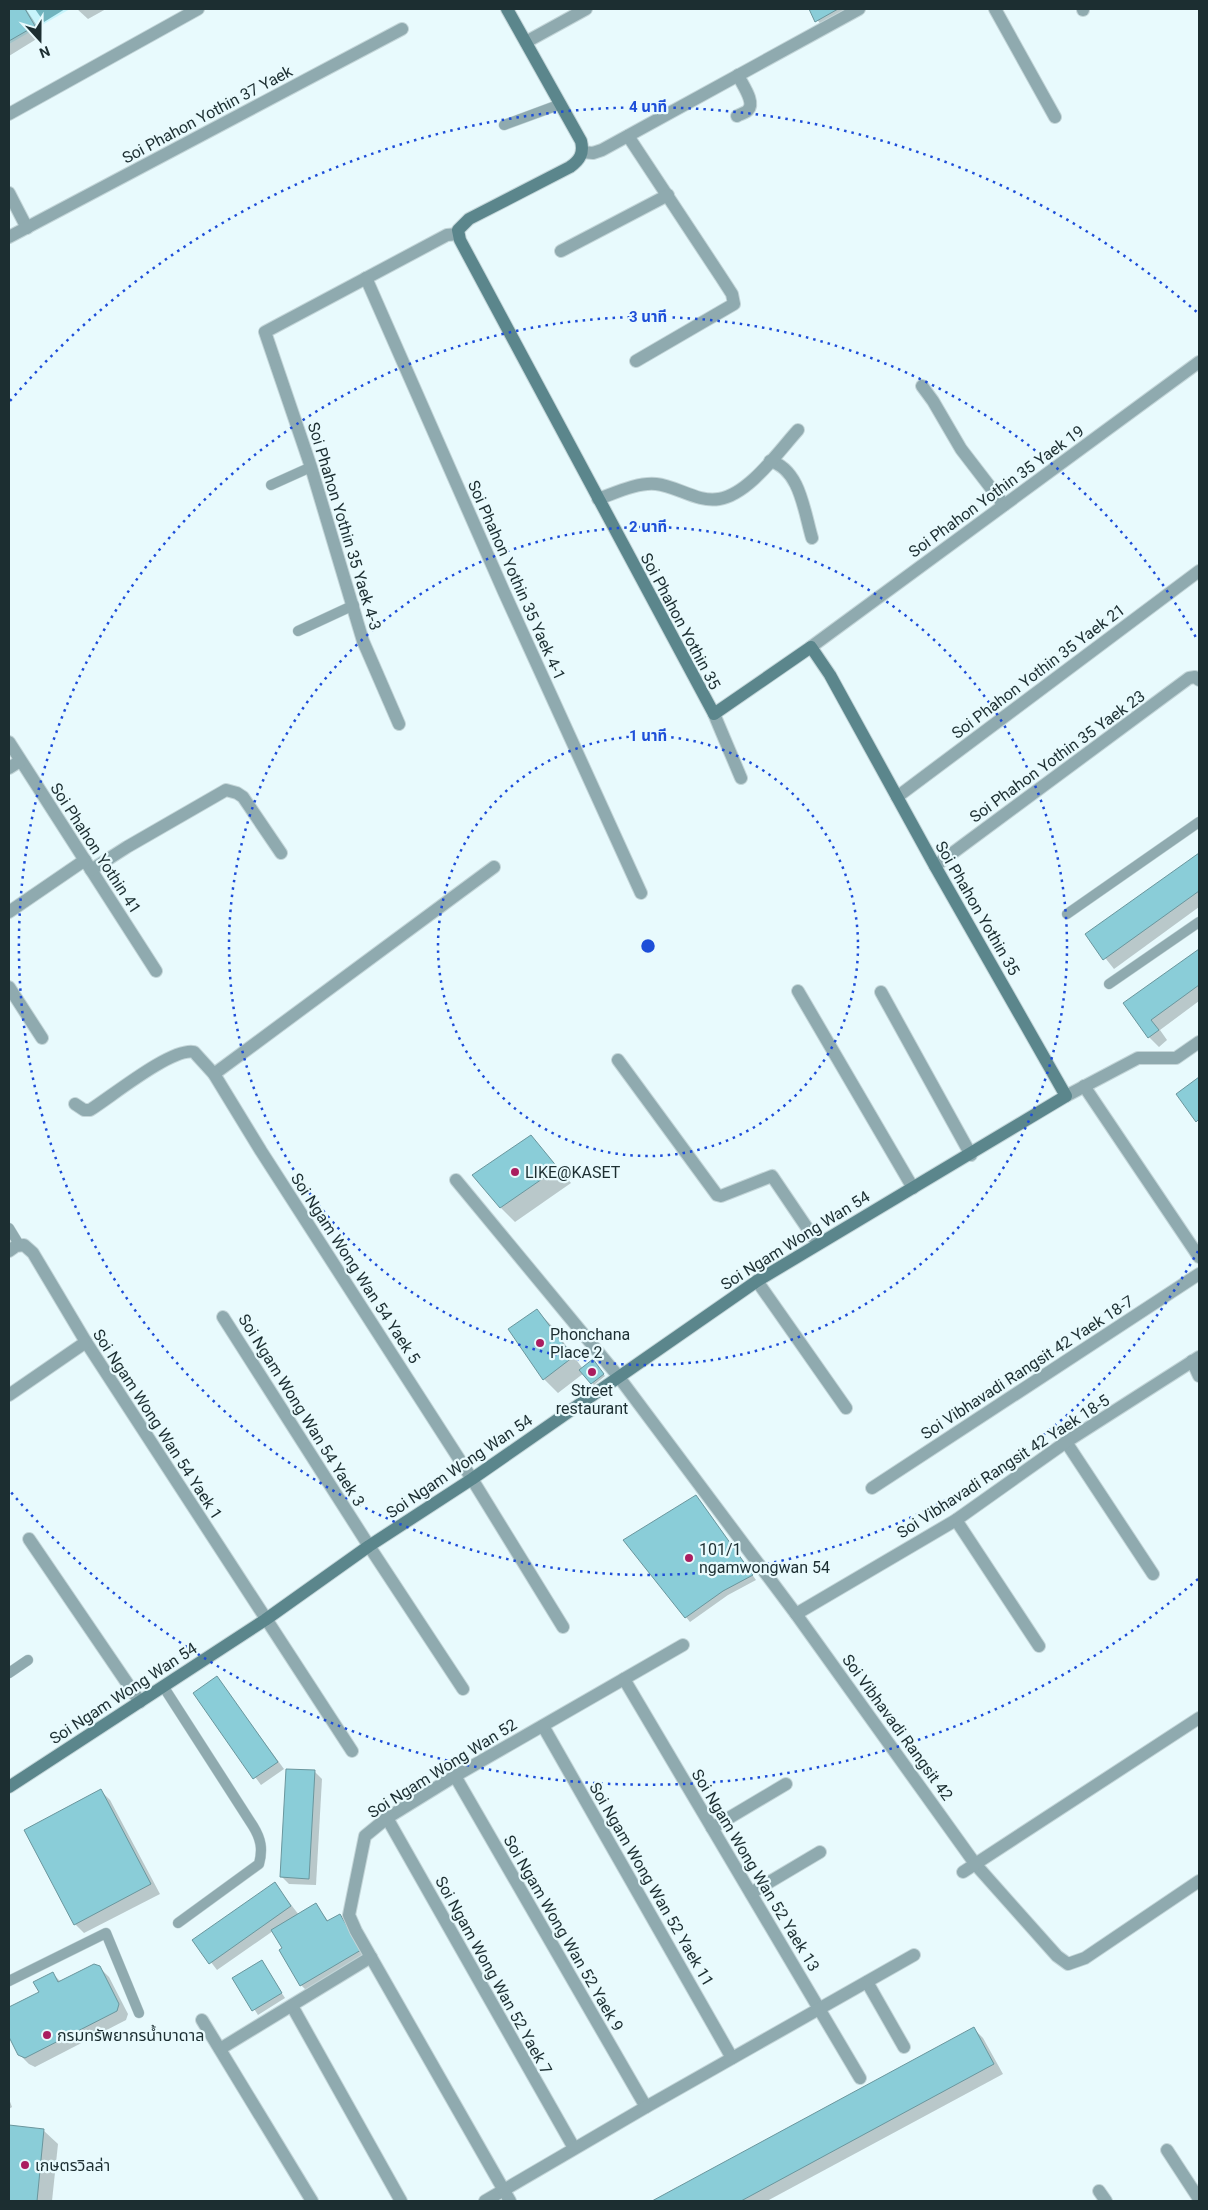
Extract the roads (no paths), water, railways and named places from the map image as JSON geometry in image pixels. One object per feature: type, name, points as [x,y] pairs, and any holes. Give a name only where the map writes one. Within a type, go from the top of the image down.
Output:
[{"type":"street","points":[[9,114],[198,9]]},
{"type":"street","points":[[366,278],[447,235],[458,234],[461,226],[469,220],[578,162],[582,152],[581,141],[507,9]]},
{"type":"street","points":[[526,42],[586,9]]},
{"type":"street","points":[[582,152],[593,153],[602,150],[859,9]]},
{"type":"street","points":[[995,9],[1055,117]]},
{"type":"street","name":"Soi Phahon Yothin 37 Yaek","points":[[9,237],[402,29]]},
{"type":"street","points":[[737,116],[748,110],[750,104],[738,75]]},
{"type":"street","points":[[628,136],[732,294],[734,304],[636,360]]},
{"type":"street","points":[[9,193],[27,228]]},
{"type":"street","points":[[561,251],[668,195]]},
{"type":"street","name":"Soi Phahon Yothin 35","points":[[458,234],[714,714],[811,647],[830,675],[935,866],[1066,1096]]},
{"type":"street","name":"Soi Phahon Yothin 35 Yaek 4-3","points":[[366,278],[266,330],[265,334],[311,467],[354,605],[363,641],[399,724]]},
{"type":"street","name":"Soi Phahon Yothin 35 Yaek 4-1","points":[[366,278],[504,592],[641,893]]},
{"type":"street","name":"Soi Phahon Yothin 35 Yaek 19","points":[[811,647],[1199,362]]},
{"type":"street","points":[[922,386],[961,449],[1004,505]]},
{"type":"street","points":[[598,499],[630,488],[655,484],[708,500],[719,500],[744,487],[798,430]]},
{"type":"street","points":[[770,461],[783,467],[794,480],[812,538]]},
{"type":"street","name":"Soi Phahon Yothin 35 Yaek 21","points":[[897,796],[1199,571]]},
{"type":"street","name":"Soi Phahon Yothin 35 Yaek 23","points":[[935,866],[1189,678],[1195,677],[1199,680]]},
{"type":"street","points":[[714,714],[741,778]]},
{"type":"street","name":"Soi Phahon Yothin 41","points":[[9,742],[156,971]]},
{"type":"street","points":[[9,768],[20,761]]},
{"type":"street","points":[[9,912],[88,865],[127,847],[226,790],[244,797],[281,853]]},
{"type":"street","points":[[214,1074],[494,867]]},
{"type":"street","points":[[9,987],[42,1038]]},
{"type":"street","points":[[798,991],[913,1188]]},
{"type":"street","points":[[881,992],[971,1154]]},
{"type":"street","name":"Soi Ngam Wong Wan 54","points":[[9,1787],[265,1620],[369,1546],[472,1479],[757,1281],[1084,1086],[1138,1058],[1176,1058],[1199,1042]]},
{"type":"street","name":"Soi Ngam Wong Wan 54 Yaek 5","points":[[75,1104],[84,1110],[90,1110],[148,1070],[181,1052],[194,1052],[214,1074],[261,1151],[472,1479],[563,1626]]},
{"type":"street","points":[[618,1060],[716,1195],[721,1196],[772,1176],[818,1244]]},
{"type":"street","points":[[1084,1086],[1199,1256]]},
{"type":"street","name":"Soi Vibhavadi Rangsit 42","points":[[456,1180],[618,1376],[796,1614],[976,1864],[1057,1956],[1068,1964],[1084,1958],[1199,1880]]},
{"type":"street","name":"Soi Ngam Wong Wan 54 Yaek 1","points":[[18,1247],[33,1253],[86,1342],[265,1620],[352,1751]]},
{"type":"street","name":"Soi Vibhavadi Rangsit 42 Yaek 18-7","points":[[872,1488],[1199,1274]]},
{"type":"street","points":[[757,1281],[846,1408]]},
{"type":"street","name":"Soi Ngam Wong Wan 54 Yaek 3","points":[[223,1317],[463,1689]]},
{"type":"street","points":[[9,1395],[86,1342]]},
{"type":"street","points":[[1196,1359],[1199,1376]]},
{"type":"street","name":"Soi Vibhavadi Rangsit 42 Yaek 18-5","points":[[796,1614],[956,1520],[1066,1442],[1196,1359]]},
{"type":"street","points":[[1066,1442],[1153,1574]]},
{"type":"street","points":[[956,1520],[1039,1646]]},
{"type":"street","points":[[29,1539],[140,1702]]},
{"type":"street","name":"Soi Ngam Wong Wan 52","points":[[507,2196],[356,1931],[349,1915],[365,1836],[387,1818],[455,1776],[683,1645]]},
{"type":"street","name":"Soi Ngam Wong Wan 52 Yaek 13","points":[[624,1679],[860,2078]]},
{"type":"street","points":[[963,1872],[1199,1718]]},
{"type":"street","name":"Soi Ngam Wong Wan 52 Yaek 11","points":[[543,1726],[732,2058]]},
{"type":"street","name":"Soi Ngam Wong Wan 52 Yaek 9","points":[[455,1776],[646,2107]]},
{"type":"street","points":[[712,1828],[786,1784]]},
{"type":"street","name":"Soi Ngam Wong Wan 52 Yaek 7","points":[[387,1818],[574,2148]]},
{"type":"street","points":[[750,1893],[820,1852]]},
{"type":"street","points":[[485,2201],[507,2196],[574,2148],[914,1955]]},
{"type":"street","points":[[220,2049],[371,1957]]},
{"type":"street","points":[[867,1982],[904,2048]]},
{"type":"street","points":[[292,2006],[401,2201]]},
{"type":"street","points":[[202,2020],[312,2201]]},
{"type":"street","points":[[1167,2150],[1199,2200]]},
{"type":"lane","points":[[504,125],[561,104]]},
{"type":"lane","points":[[271,485],[311,467]]},
{"type":"lane","points":[[298,631],[354,605]]},
{"type":"lane","points":[[1067,914],[1199,822]]},
{"type":"lane","points":[[1109,984],[1199,922]]},
{"type":"lane","points":[[9,1228],[18,1247]]},
{"type":"lane","points":[[9,1674],[28,1660]]},
{"type":"lane","points":[[164,1686],[258,1834],[262,1848],[259,1864],[178,1923]]},
{"type":"lane","points":[[9,1981],[106,1933],[140,2013]]},
{"type":"place","name":"LIKE@KASET","points":[[515,1172]]},
{"type":"place","name":"Phonchana Place 2","points":[[540,1343]]},
{"type":"place","name":"Street restaurant","points":[[592,1372]]},
{"type":"place","name":"101/1 ngamwongwan 54","points":[[689,1558]]},
{"type":"place","name":"กรมทรัพยากรน้ำบาดาล","points":[[47,2035]]},
{"type":"place","name":"เกษตรวิลล่า","points":[[25,2165]]}]
